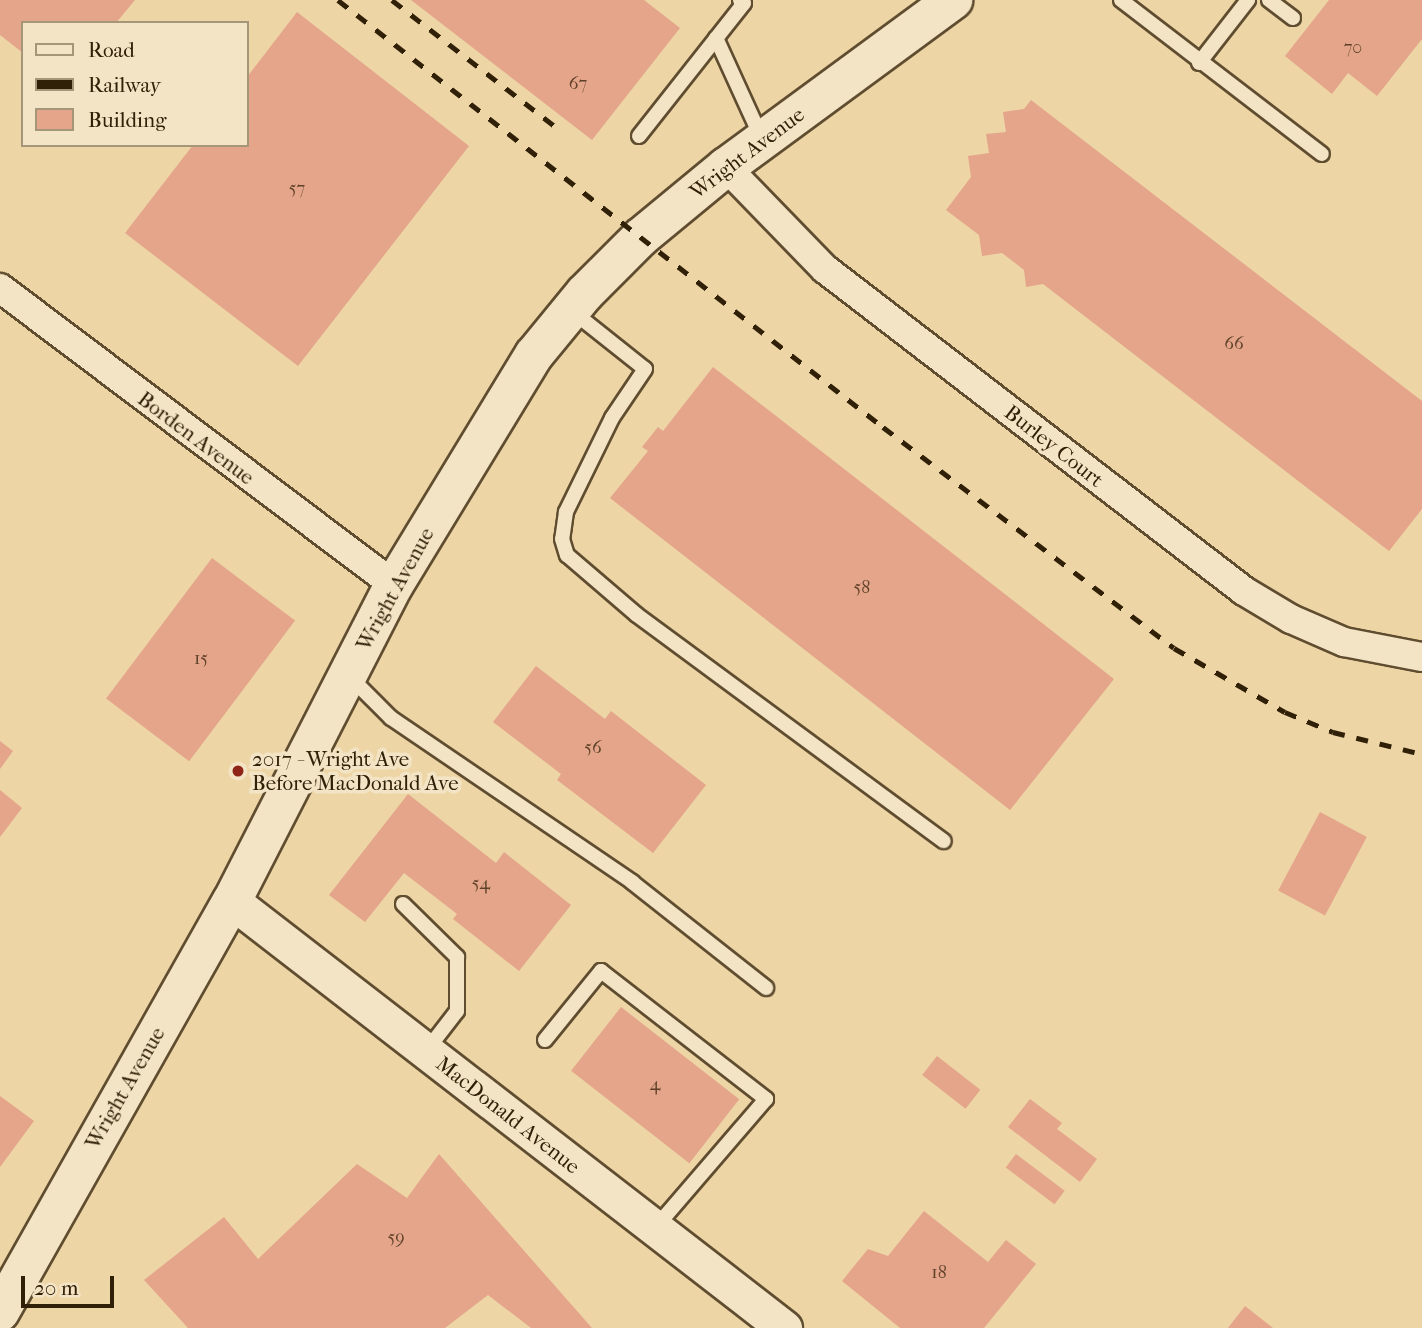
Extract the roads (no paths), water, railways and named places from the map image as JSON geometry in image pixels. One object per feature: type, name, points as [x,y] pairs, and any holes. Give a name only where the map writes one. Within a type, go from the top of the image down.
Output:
[{"type":"main road","name":"Wright Avenue","points":[[0,1312],[232,901],[394,585],[534,355],[571,310],[641,237],[726,167],[947,2]]},
{"type":"street","name":"Burley Court","points":[[726,167],[825,269],[1244,591],[1291,619],[1344,642],[1422,657]]},
{"type":"street","name":"Borden Avenue","points":[[0,288],[394,585]]},
{"type":"street","name":"MacDonald Avenue","points":[[232,901],[785,1328]]},
{"type":"lane","points":[[639,136],[744,3],[740,0]]},
{"type":"lane","points":[[1121,0],[1199,63],[1322,154]]},
{"type":"lane","points":[[1199,63],[1248,0]]},
{"type":"lane","points":[[1269,0],[1293,18]]},
{"type":"lane","points":[[716,38],[763,140]]},
{"type":"lane","points":[[571,310],[645,369],[612,418],[566,512],[562,539],[567,555],[637,615],[944,841]]},
{"type":"lane","points":[[348,675],[391,718],[632,882],[766,988]]},
{"type":"lane","points":[[403,904],[457,957],[457,1011],[426,1051]]},
{"type":"lane","points":[[545,1040],[601,971],[766,1098],[655,1228]]},
{"type":"railway","points":[[338,0],[883,427],[1174,648],[1285,712],[1333,732],[1422,754]]},
{"type":"railway","points":[[392,0],[557,128]]},
{"type":"place","name":"2017 - Wright Ave Before MacDonald Ave","points":[[238,771]]}]
